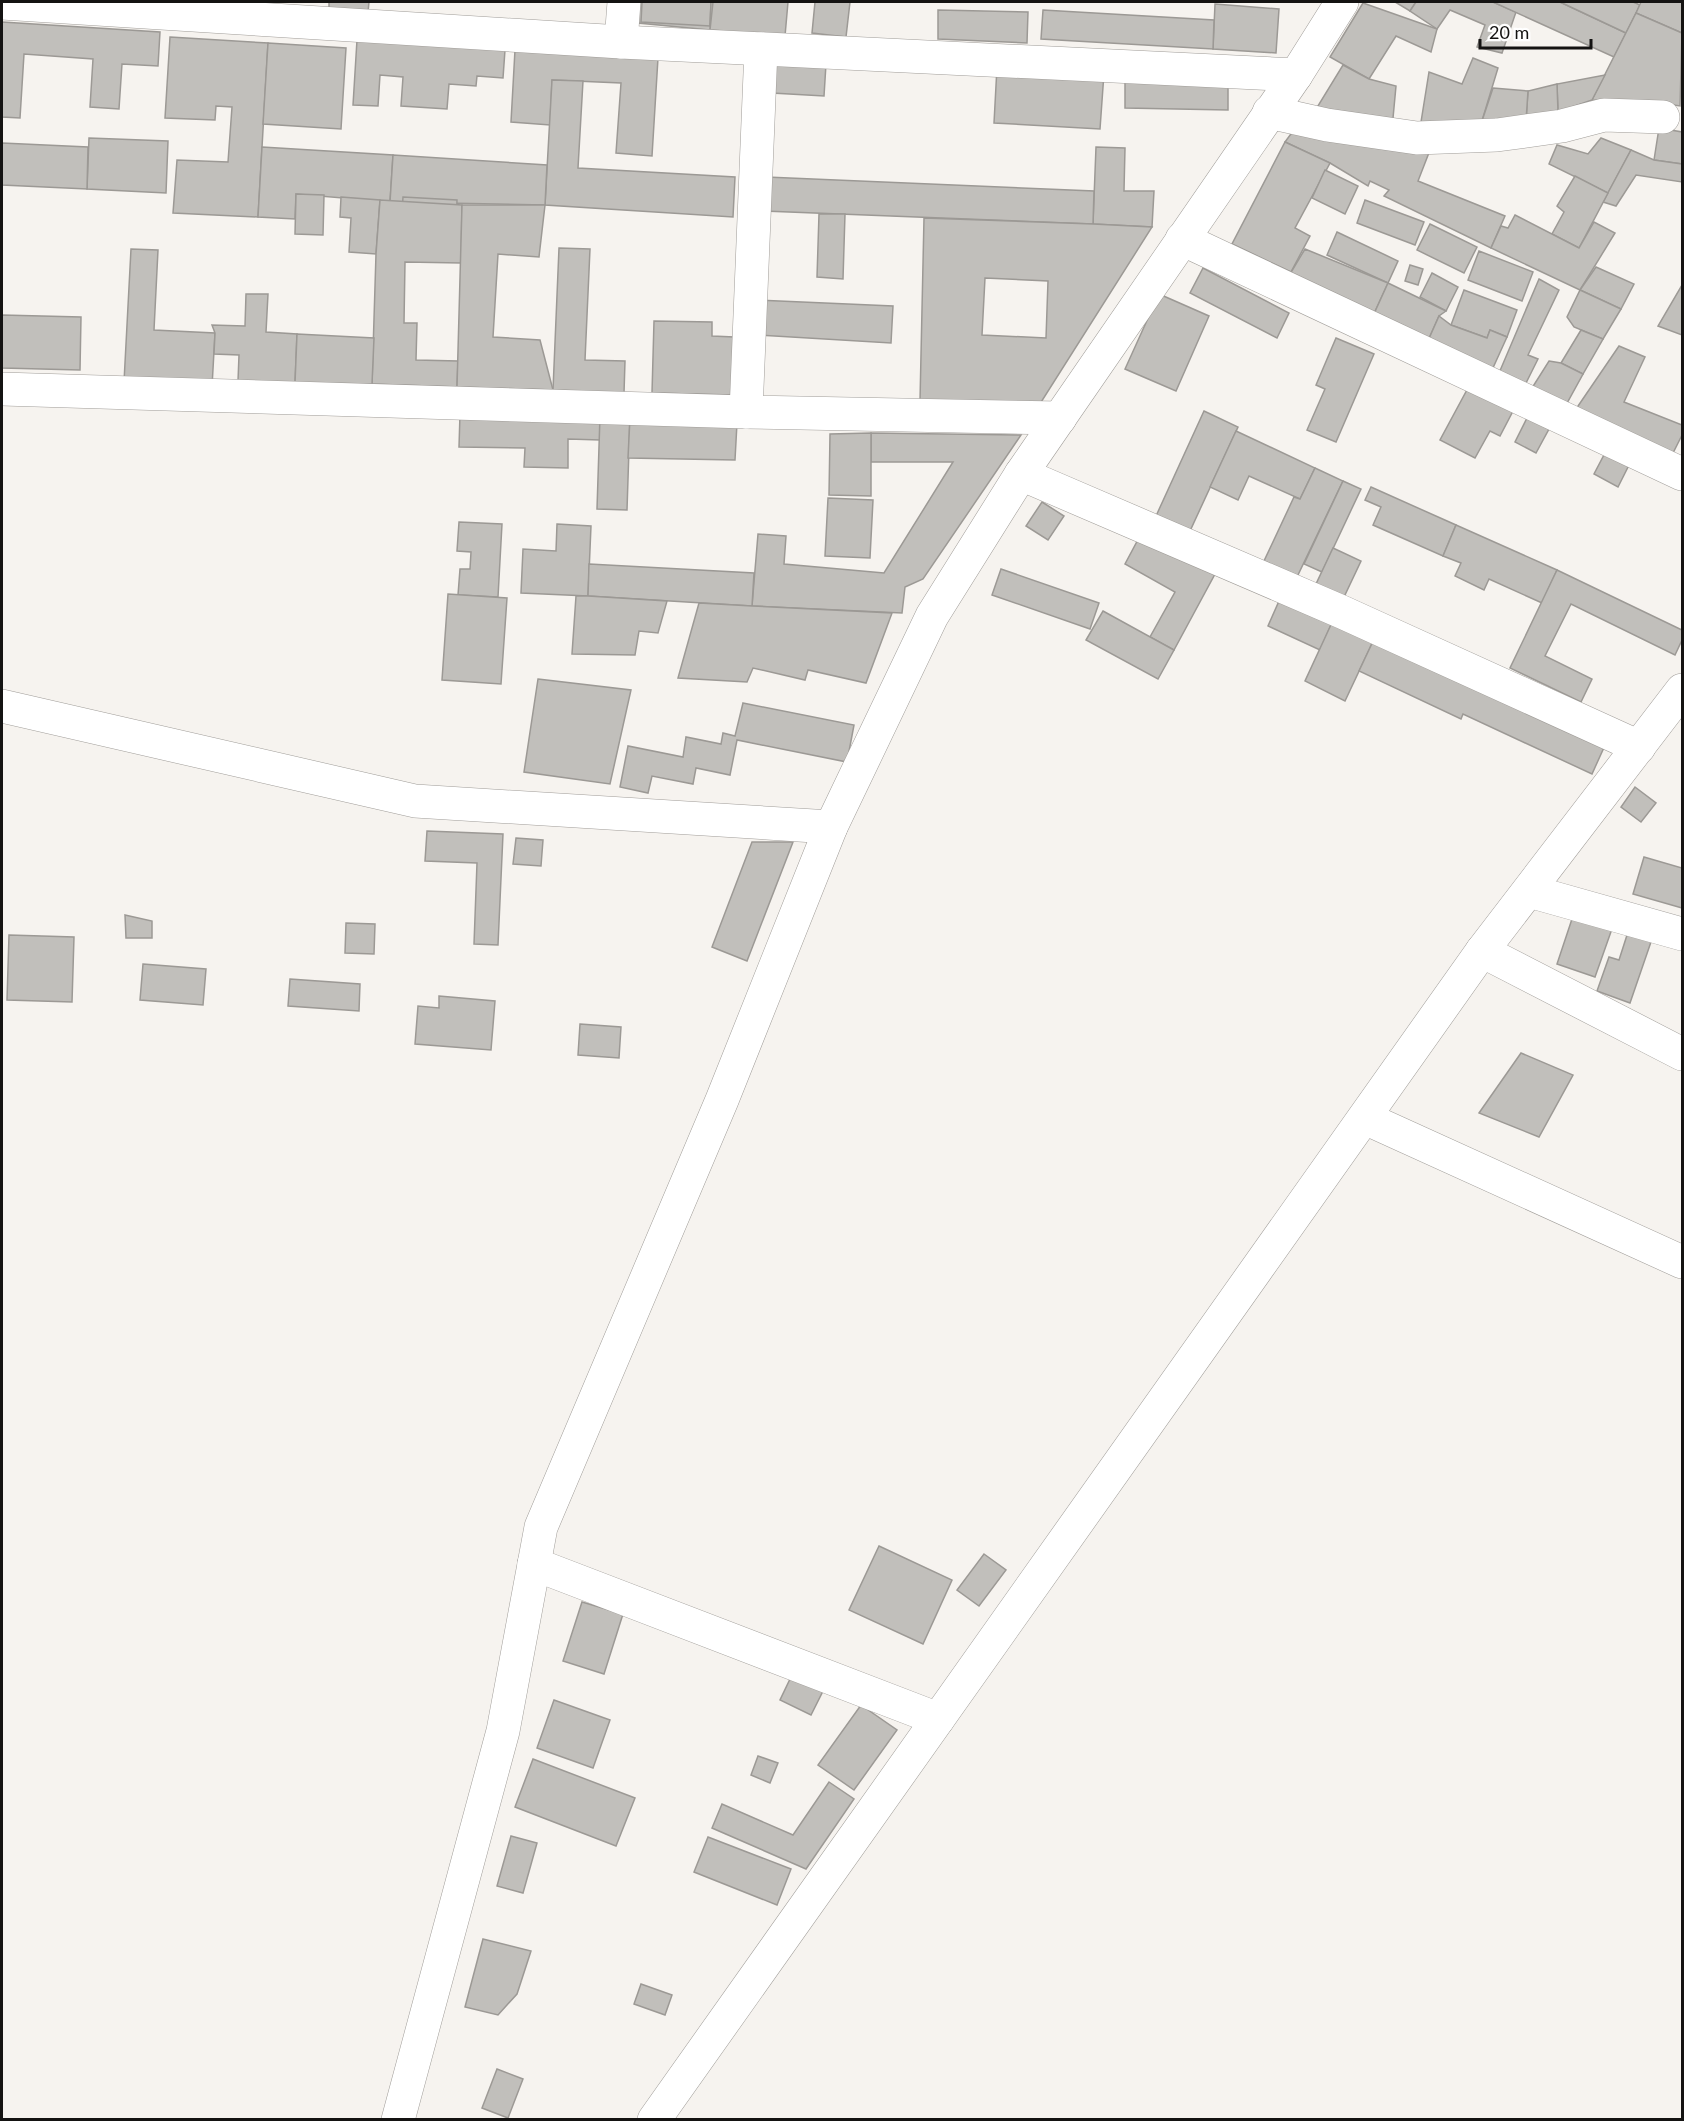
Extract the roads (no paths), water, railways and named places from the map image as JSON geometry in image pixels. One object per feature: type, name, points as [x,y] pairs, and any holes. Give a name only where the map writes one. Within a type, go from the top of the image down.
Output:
[{"type":"street","points":[[621,42],[624,2]]},
{"type":"street","points":[[398,2120],[502,1731],[541,1527],[722,1100],[831,827],[932,616],[1021,474],[1296,75],[1342,2]]},
{"type":"street","points":[[2,3],[621,42],[1296,75]]},
{"type":"street","points":[[746,412],[761,49]]},
{"type":"street","points":[[1269,112],[1327,125],[1418,138],[1497,135],[1562,126],[1604,115],[1663,117]]},
{"type":"street","points":[[1182,238],[1683,474]]},
{"type":"street","points":[[2,389],[746,412],[1060,418]]},
{"type":"street","points":[[1021,474],[1341,612],[1639,747]]},
{"type":"street","points":[[654,2120],[1482,951],[1683,690]]},
{"type":"street","points":[[2,706],[415,801],[831,827]]},
{"type":"street","points":[[1529,891],[1683,934]]},
{"type":"street","points":[[1482,951],[1683,1054]]},
{"type":"street","points":[[1365,1118],[1683,1262]]},
{"type":"street","points":[[534,1564],[938,1719]]}]
